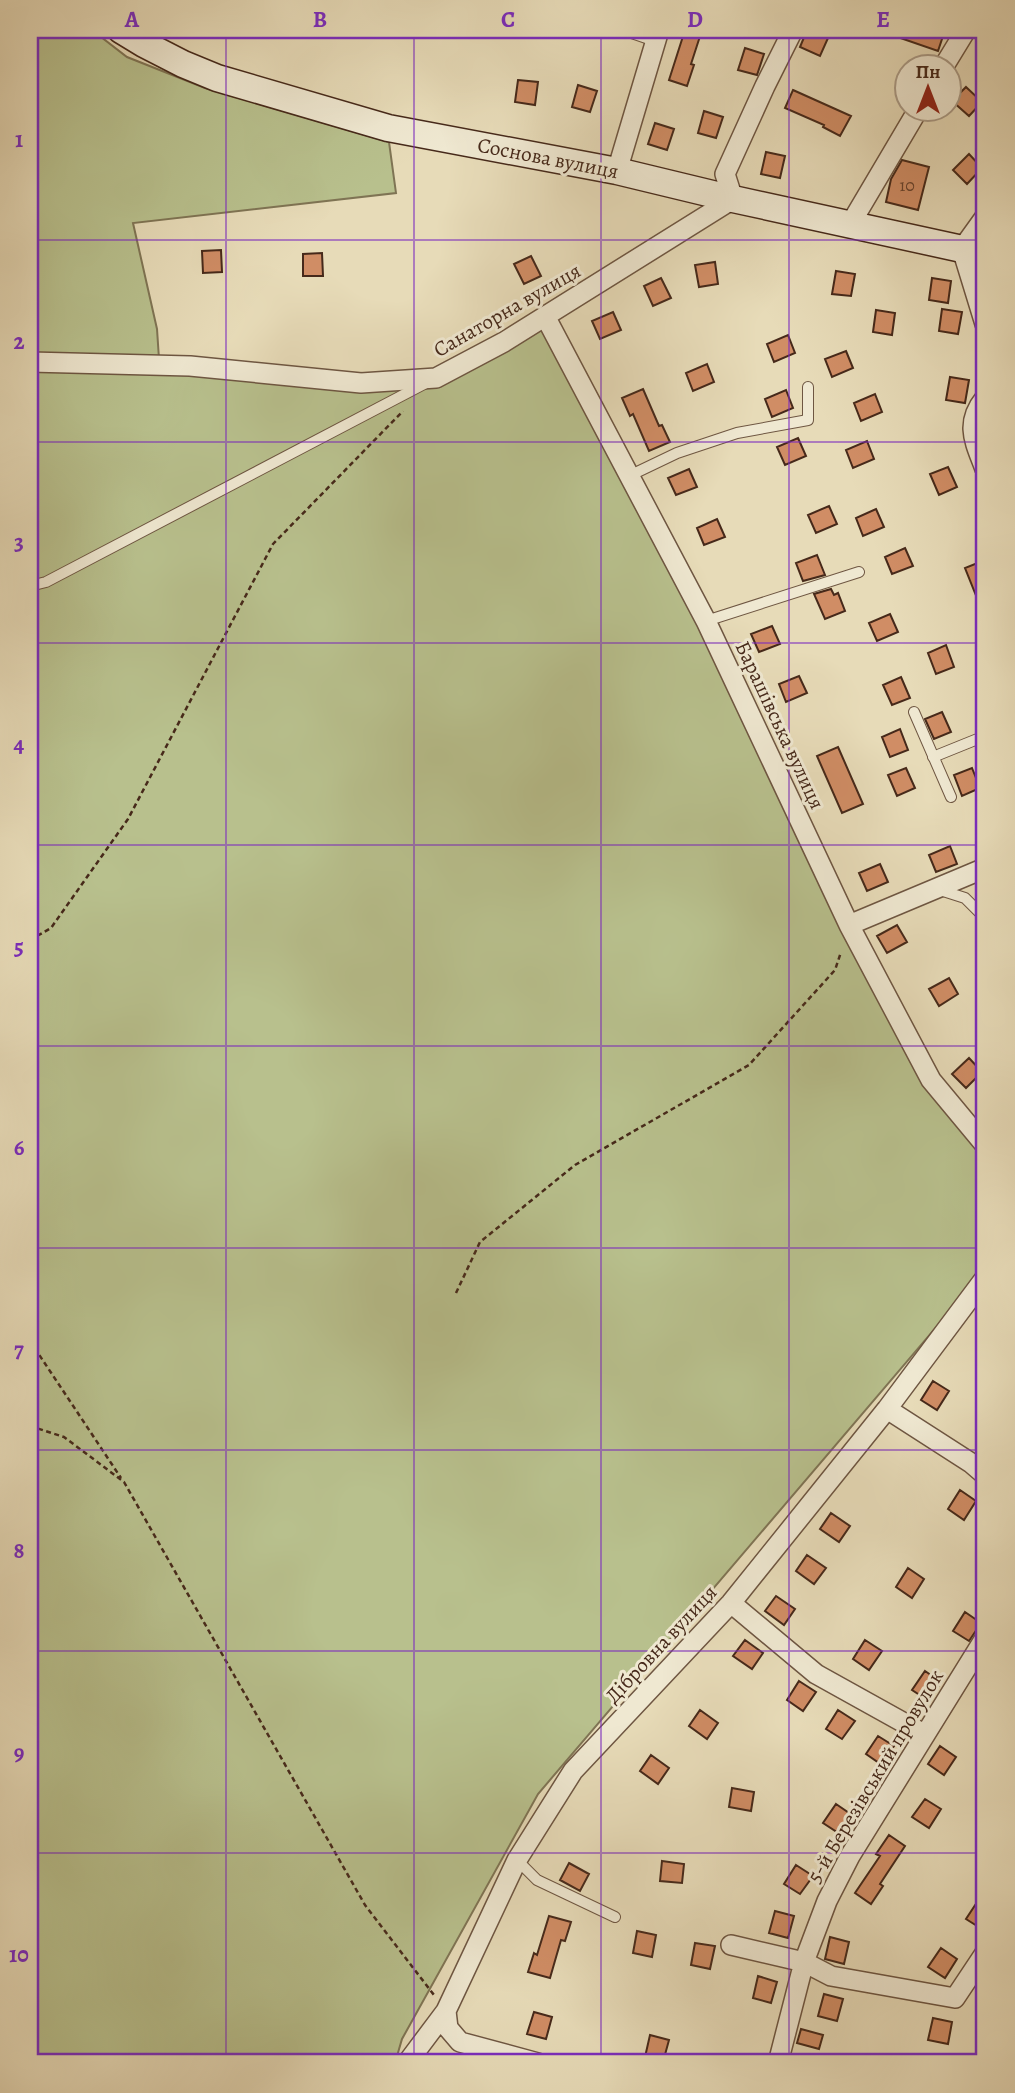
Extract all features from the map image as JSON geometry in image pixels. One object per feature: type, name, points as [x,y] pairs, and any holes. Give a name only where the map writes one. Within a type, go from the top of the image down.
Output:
[{"type":"street","name":"Соснова вулиця","points":[[121,30],[183,64],[218,78],[388,128],[617,171],[974,252]]},
{"type":"street","points":[[733,199],[725,174],[793,30]]},
{"type":"street","points":[[953,52],[966,30]]},
{"type":"street","points":[[617,171],[657,35]]},
{"type":"street","points":[[851,223],[911,122]]},
{"type":"street","name":"Санаторна вулиця","points":[[30,362],[190,366],[361,383],[436,378],[504,342],[733,199]]},
{"type":"street","points":[[985,217],[974,252],[985,324]]},
{"type":"street","name":"Барашівська вулиця","points":[[545,316],[706,621],[849,925],[931,1080],[985,1145]]},
{"type":"street","points":[[985,398],[976,411],[972,436],[985,469]]},
{"type":"street","points":[[849,925],[985,868]]},
{"type":"street","name":"Дібровна вулиця","points":[[407,2063],[446,2011],[517,1860],[573,1771],[732,1603],[887,1409],[985,1278]]},
{"type":"street","points":[[887,1409],[971,1463],[985,1475]]},
{"type":"street","points":[[732,1603],[816,1674],[924,1734]]},
{"type":"street","name":"5-й Березівський провулок","points":[[778,2063],[804,1962],[827,1901],[850,1856],[985,1638]]},
{"type":"street","points":[[731,1945],[804,1962],[831,1976],[955,1998],[985,1953]]},
{"type":"street","points":[[446,2011],[449,2028],[460,2042],[538,2063]]},
{"type":"lane","points":[[623,30],[657,35]]},
{"type":"lane","points":[[30,586],[46,582],[436,378]]},
{"type":"lane","points":[[631,475],[677,453],[737,433],[808,420],[808,387]]},
{"type":"lane","points":[[706,621],[859,572]]},
{"type":"lane","points":[[914,712],[951,797]]},
{"type":"lane","points":[[933,757],[985,736]]},
{"type":"lane","points":[[936,889],[965,898],[985,918]]},
{"type":"lane","points":[[517,1860],[537,1880],[615,1917]]},
{"type":"path","points":[[30,940],[51,928],[128,819],[273,544],[407,407]]},
{"type":"path","points":[[456,1293],[480,1242],[575,1165],[749,1065],[835,970],[849,925]]},
{"type":"path","points":[[30,1341],[124,1482],[365,1905],[446,2011]]},
{"type":"path","points":[[30,1426],[64,1437],[124,1482]]},
{"type":"green space","points":[[30,30],[92,30],[127,57],[205,88],[389,142],[396,193],[133,223],[157,329],[159,359],[30,359]]},
{"type":"green space","points":[[545,316],[931,1080],[985,1145],[985,1270],[538,1794],[402,2039],[395,2063],[30,2063],[30,367],[436,378]]},
{"type":"building","points":[[685,30],[702,30],[687,86],[669,80]]},
{"type":"building","points":[[807,30],[828,38],[820,56],[800,47]]},
{"type":"building","points":[[883,30],[945,30],[938,51]]},
{"type":"building","points":[[745,48],[764,54],[757,75],[738,70]]},
{"type":"building","points":[[518,80],[538,82],[535,105],[515,102]]},
{"type":"building","points":[[578,85],[597,91],[590,112],[572,107]]},
{"type":"building","points":[[966,87],[982,102],[969,116],[962,110],[962,91]]},
{"type":"building","points":[[793,90],[851,116],[840,136],[823,127],[824,125],[785,108]]},
{"type":"building","points":[[704,111],[723,117],[716,138],[698,133]]},
{"type":"building","points":[[655,123],[674,129],[667,150],[648,144]]},
{"type":"building","points":[[766,152],[785,156],[780,178],[761,174]]},
{"type":"building","points":[[969,154],[982,168],[967,184],[953,170]]},
{"type":"building","points":[[902,160],[929,167],[918,210],[886,202],[891,179]]},
{"type":"building","points":[[221,250],[222,272],[203,273],[202,251]]},
{"type":"building","points":[[322,253],[323,276],[303,276],[303,254]]},
{"type":"building","points":[[531,256],[541,276],[524,284],[514,264]]},
{"type":"building","points":[[715,262],[718,284],[699,287],[695,265]]},
{"type":"building","points":[[836,271],[855,274],[851,296],[832,294]]},
{"type":"building","points":[[661,278],[671,298],[653,306],[644,286]]},
{"type":"building","points":[[932,278],[951,281],[948,303],[929,300]]},
{"type":"building","points":[[942,309],[962,312],[958,334],[939,331]]},
{"type":"building","points":[[876,310],[895,313],[892,335],[873,332]]},
{"type":"building","points":[[613,312],[621,330],[600,339],[592,321]]},
{"type":"building","points":[[788,335],[795,353],[774,362],[767,344]]},
{"type":"building","points":[[846,351],[853,368],[832,377],[825,359]]},
{"type":"building","points":[[707,364],[714,382],[693,391],[686,373]]},
{"type":"building","points":[[950,377],[969,380],[965,403],[946,400]]},
{"type":"building","points":[[643,389],[659,426],[662,425],[670,442],[649,451],[633,414],[630,416],[622,398]]},
{"type":"building","points":[[786,390],[793,408],[772,417],[765,399]]},
{"type":"building","points":[[875,394],[882,412],[861,421],[854,403]]},
{"type":"building","points":[[798,438],[806,456],[785,465],[777,447]]},
{"type":"building","points":[[867,441],[874,459],[853,468],[846,450]]},
{"type":"building","points":[[948,467],[957,487],[939,495],[930,474]]},
{"type":"building","points":[[689,469],[697,487],[676,495],[668,478]]},
{"type":"building","points":[[829,506],[837,524],[816,533],[808,515]]},
{"type":"building","points":[[876,509],[884,527],[863,536],[856,518]]},
{"type":"building","points":[[717,519],[725,537],[704,545],[697,528]]},
{"type":"building","points":[[905,548],[913,566],[892,574],[885,557]]},
{"type":"building","points":[[817,555],[825,575],[803,581],[796,563]]},
{"type":"building","points":[[985,560],[985,618],[965,568]]},
{"type":"building","points":[[831,589],[834,595],[838,593],[845,611],[825,619],[814,594]]},
{"type":"building","points":[[890,614],[898,632],[877,641],[869,623]]},
{"type":"building","points":[[772,626],[780,644],[759,652],[751,634]]},
{"type":"building","points":[[946,645],[954,667],[936,674],[928,653]]},
{"type":"building","points":[[799,676],[807,693],[786,702],[779,684]]},
{"type":"building","points":[[901,677],[910,698],[892,705],[883,685]]},
{"type":"building","points":[[942,712],[951,732],[934,739],[925,719]]},
{"type":"building","points":[[900,729],[908,750],[890,757],[882,737]]},
{"type":"building","points":[[838,747],[863,804],[842,813],[817,756]]},
{"type":"building","points":[[906,768],[915,788],[897,796],[888,775]]},
{"type":"building","points":[[972,768],[980,788],[962,796],[954,775]]},
{"type":"building","points":[[950,846],[957,864],[936,872],[929,855]]},
{"type":"building","points":[[880,864],[888,882],[867,891],[859,873]]},
{"type":"building","points":[[897,925],[907,942],[887,953],[877,936]]},
{"type":"building","points":[[949,978],[958,994],[939,1006],[929,989]]},
{"type":"building","points":[[969,1058],[982,1072],[966,1088],[952,1074]]},
{"type":"building","points":[[933,1381],[949,1391],[937,1410],[921,1400]]},
{"type":"building","points":[[960,1490],[976,1501],[964,1520],[948,1509]]},
{"type":"building","points":[[831,1513],[850,1526],[839,1542],[820,1529]]},
{"type":"building","points":[[807,1555],[826,1568],[814,1584],[796,1571]]},
{"type":"building","points":[[908,1568],[924,1579],[912,1598],[896,1587]]},
{"type":"building","points":[[776,1596],[795,1609],[784,1625],[765,1611]]},
{"type":"building","points":[[965,1612],[981,1623],[969,1641],[953,1631]]},
{"type":"building","points":[[745,1640],[763,1653],[752,1669],[733,1656]]},
{"type":"building","points":[[865,1640],[882,1651],[869,1670],[853,1659]]},
{"type":"building","points":[[925,1671],[941,1682],[929,1701],[912,1690]]},
{"type":"building","points":[[799,1681],[816,1692],[803,1711],[787,1700]]},
{"type":"building","points":[[700,1710],[718,1723],[707,1739],[689,1726]]},
{"type":"building","points":[[838,1710],[855,1721],[842,1739],[826,1729]]},
{"type":"building","points":[[878,1736],[894,1746],[882,1765],[866,1754]]},
{"type":"building","points":[[940,1746],[956,1757],[944,1775],[928,1764]]},
{"type":"building","points":[[651,1755],[669,1768],[658,1784],[640,1771]]},
{"type":"building","points":[[732,1788],[754,1792],[751,1811],[729,1807]]},
{"type":"building","points":[[925,1799],[941,1809],[929,1828],[912,1817]]},
{"type":"building","points":[[836,1804],[852,1815],[840,1834],[823,1823]]},
{"type":"building","points":[[889,1835],[905,1846],[880,1884],[883,1886],[871,1904],[855,1893],[880,1856],[876,1854]]},
{"type":"building","points":[[662,1861],[684,1864],[682,1883],[660,1881]]},
{"type":"building","points":[[569,1863],[589,1874],[580,1891],[560,1880]]},
{"type":"building","points":[[796,1865],[813,1876],[800,1894],[784,1884]]},
{"type":"building","points":[[985,1890],[985,1931],[966,1919]]},
{"type":"building","points":[[775,1911],[794,1916],[788,1938],[769,1933]]},
{"type":"building","points":[[549,1916],[571,1922],[565,1941],[561,1940],[550,1978],[528,1972],[534,1953],[537,1955]]},
{"type":"building","points":[[637,1931],[656,1935],[652,1957],[633,1953]]},
{"type":"building","points":[[830,1937],[849,1942],[844,1964],[825,1959]]},
{"type":"building","points":[[695,1943],[715,1946],[710,1969],[691,1965]]},
{"type":"building","points":[[941,1948],[957,1959],[945,1978],[928,1967]]},
{"type":"building","points":[[758,1976],[777,1982],[771,2003],[753,1998]]},
{"type":"building","points":[[824,1994],[843,1999],[837,2021],[818,2016]]},
{"type":"building","points":[[534,2012],[552,2017],[546,2039],[527,2034]]},
{"type":"building","points":[[933,2018],[952,2022],[948,2044],[928,2040]]},
{"type":"building","points":[[801,2029],[823,2035],[819,2049],[797,2043]]},
{"type":"building","points":[[650,2035],[669,2040],[663,2062],[645,2057]]}]
